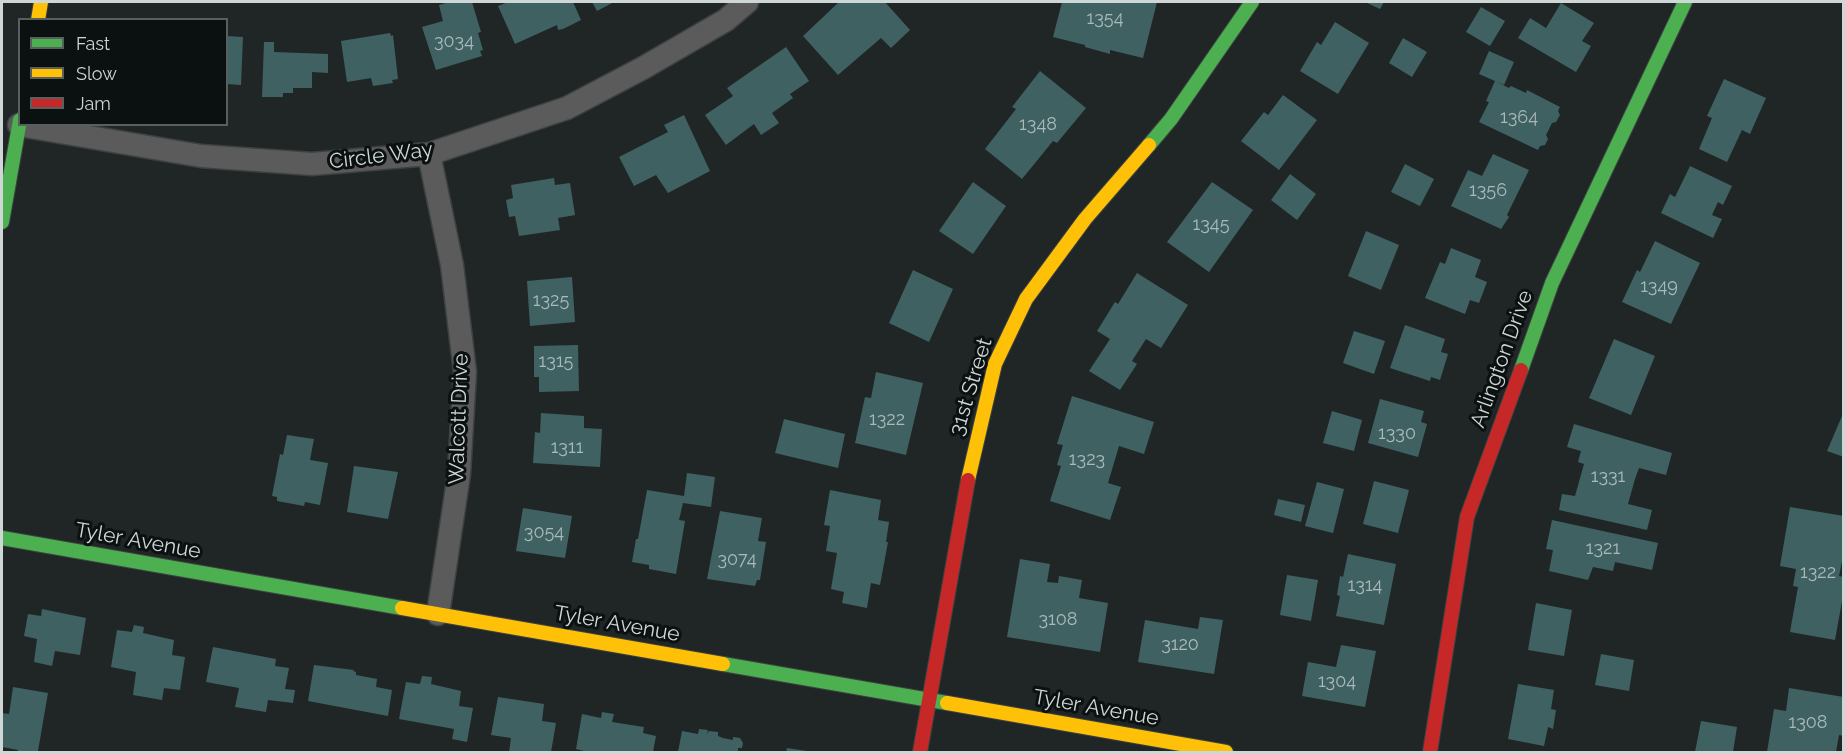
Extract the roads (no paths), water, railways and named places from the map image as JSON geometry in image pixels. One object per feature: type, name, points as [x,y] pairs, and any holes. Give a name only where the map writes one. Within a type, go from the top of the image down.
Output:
[{"type":"street","points":[[38,18],[41,2]]},
{"type":"street","name":"Circle Way","points":[[36,126],[201,156],[290,163],[312,164],[429,154],[567,108],[643,68],[726,20],[747,2]]},
{"type":"street","name":"31st Street","points":[[920,753],[973,453],[995,364],[1026,299],[1085,219],[1171,119],[1252,2]]},
{"type":"street","name":"Arlington Drive","points":[[1430,753],[1467,518],[1552,283],[1685,2]]},
{"type":"street","points":[[2,222],[18,126]]},
{"type":"street","name":"Walcott Drive","points":[[429,154],[452,266],[465,372],[459,474],[438,614]]},
{"type":"street","name":"Tyler Avenue","points":[[2,538],[1226,753]]}]
